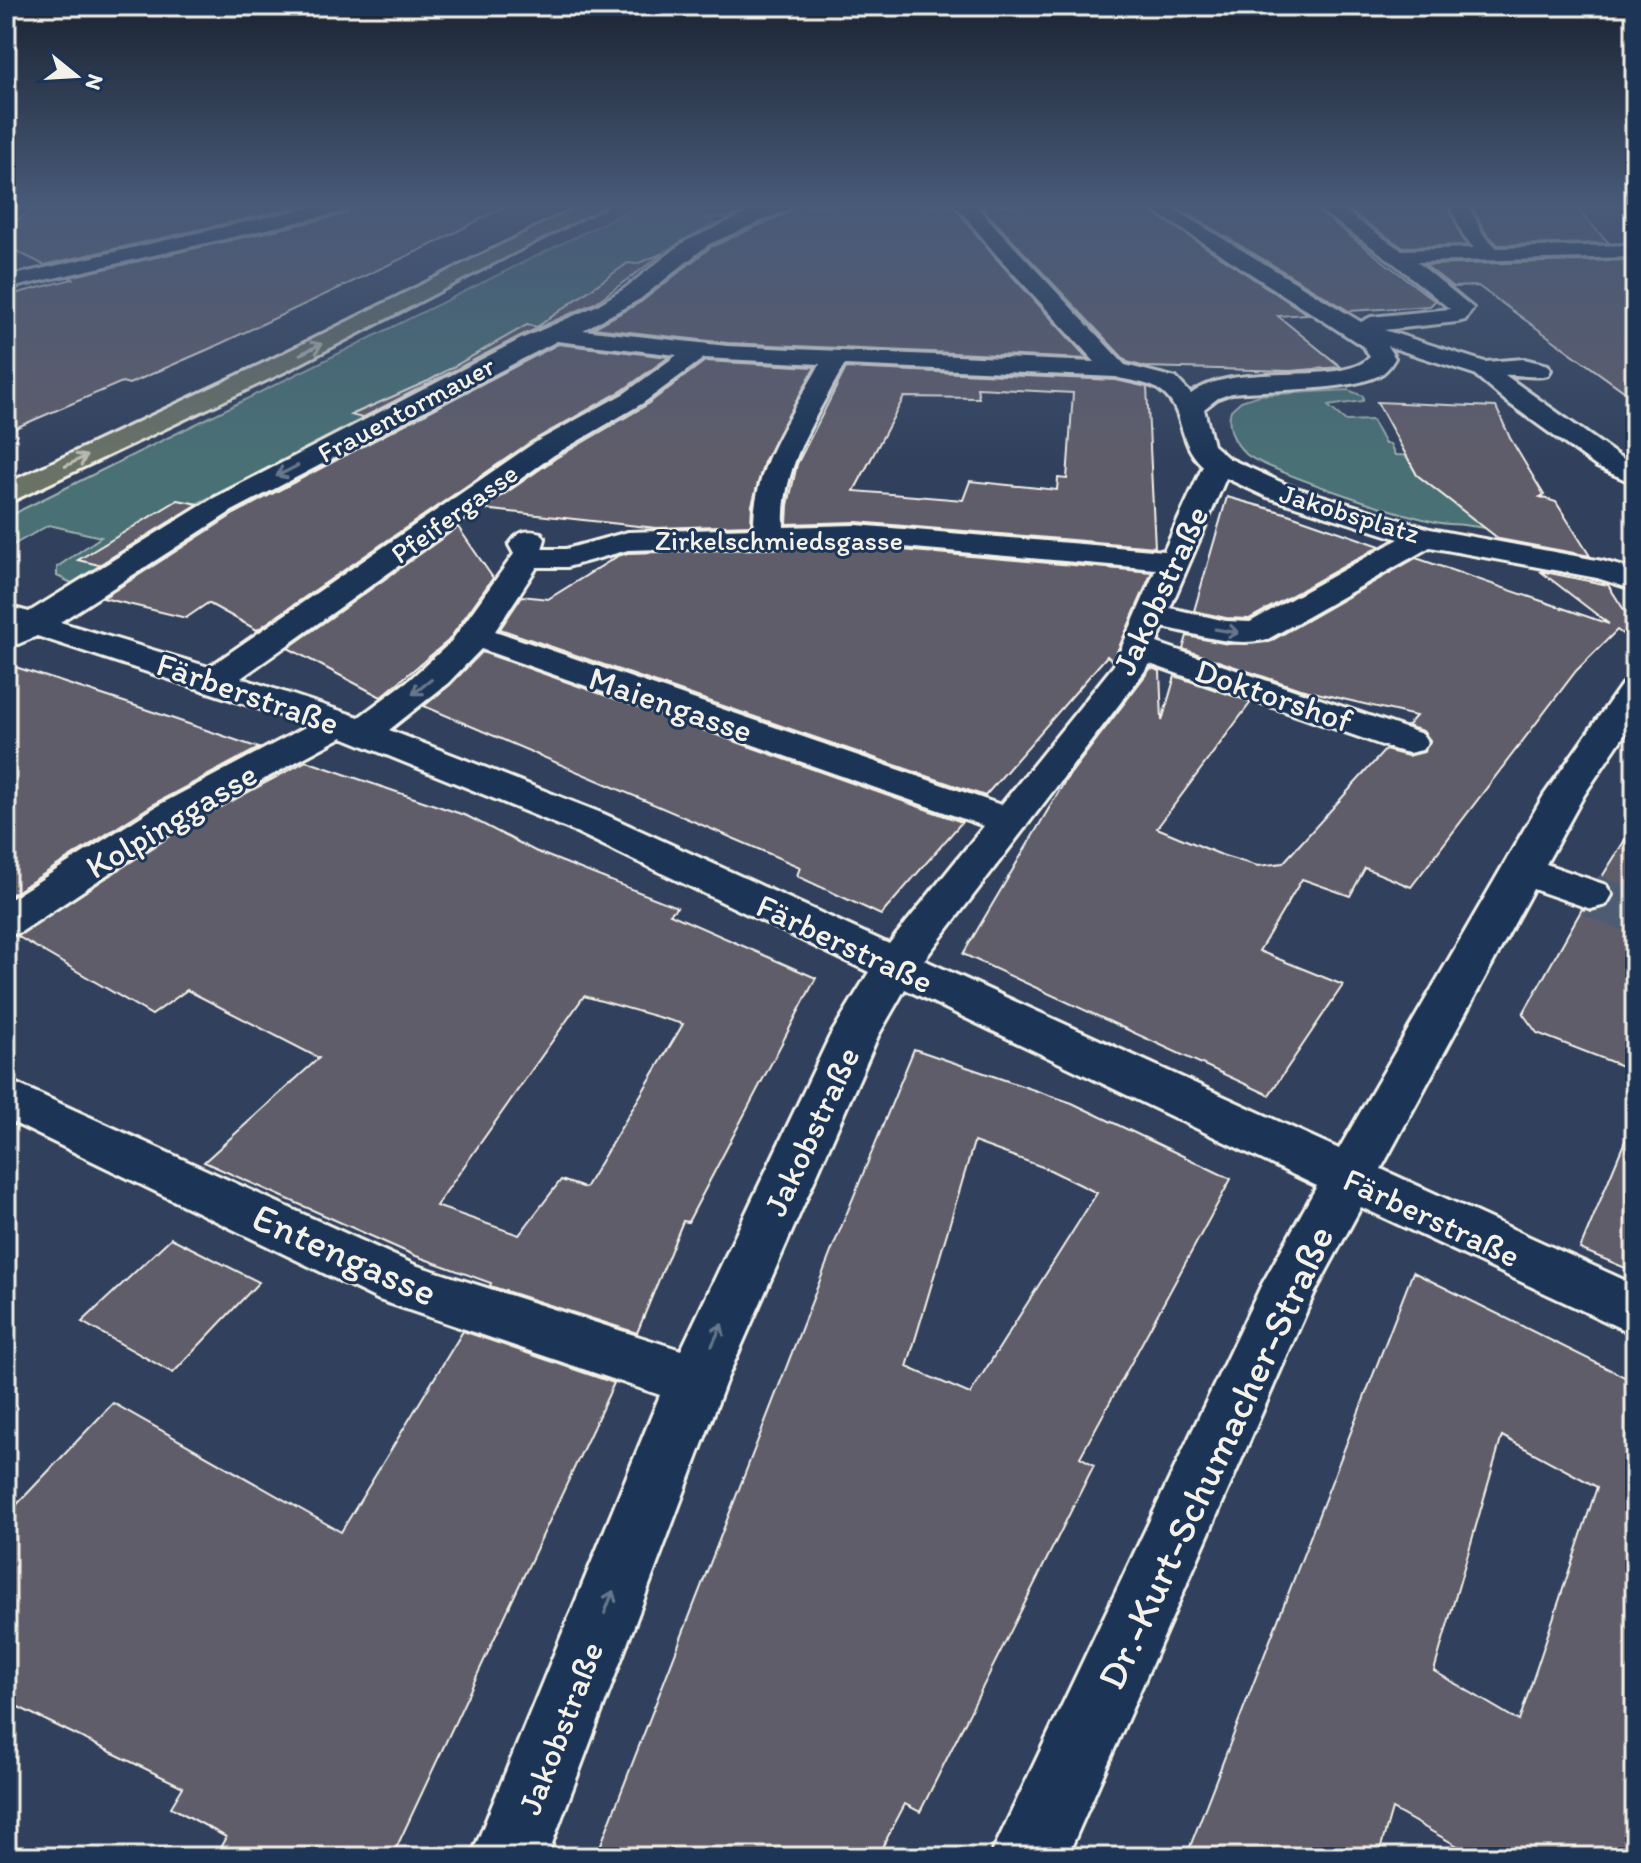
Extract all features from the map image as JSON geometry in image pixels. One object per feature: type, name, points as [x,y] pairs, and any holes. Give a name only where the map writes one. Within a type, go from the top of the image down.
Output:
[{"type":"main road","points":[[6,495],[424,292]]},
{"type":"main road","points":[[295,331],[359,300]]},
{"type":"street","name":"Frauentormauer","points":[[16,627],[222,505],[633,292]]},
{"type":"street","points":[[1042,292],[1116,370]]},
{"type":"street","points":[[556,334],[697,351],[835,359],[1076,366],[1143,375],[1270,380],[1344,377],[1376,368],[1383,358],[1373,342],[1292,292]]},
{"type":"street","points":[[1345,325],[1448,317],[1461,311],[1459,303],[1444,292]]},
{"type":"street","points":[[1345,325],[1483,369],[1524,366],[1539,370]]},
{"type":"street","name":"Pfeifergasse","points":[[213,680],[544,449],[634,398],[697,351]]},
{"type":"street","points":[[769,539],[768,500],[776,468],[835,359]]},
{"type":"street","points":[[1483,369],[1516,397],[1635,476]]},
{"type":"street","points":[[1143,375],[1176,389],[1191,408],[1214,390],[1270,380]]},
{"type":"street","name":"Jakobsplatz","points":[[1191,408],[1194,432],[1201,449],[1218,464],[1277,491],[1425,537],[1602,570],[1635,580]]},
{"type":"street","name":"Jakobstraße","points":[[509,1857],[696,1381],[854,1036],[894,968],[1131,667],[1218,464]]},
{"type":"street","name":"Zirkelschmiedsgasse","points":[[475,635],[530,547],[561,560],[611,542],[856,534],[1176,561]]},
{"type":"street","points":[[1144,631],[1256,632],[1425,537]]},
{"type":"street","name":"Färberstraße","points":[[16,627],[213,680],[352,728],[590,823],[894,968],[1635,1311]]},
{"type":"street","name":"Doktorshof","points":[[1144,631],[1409,742]]},
{"type":"street","points":[[352,728],[443,671],[475,635]]},
{"type":"street","name":"Maiengasse","points":[[475,635],[1008,821]]},
{"type":"street","name":"Dr.-Kurt-Schumacher-Straße","points":[[1028,1857],[1289,1286],[1564,795],[1635,692]]},
{"type":"street","name":"Kolpinggasse","points":[[6,922],[173,813],[352,728]]},
{"type":"street","points":[[1523,870],[1591,895]]},
{"type":"street","name":"Entengasse","points":[[6,1097],[399,1283],[696,1381]]},
{"type":"green space","points":[[464,292],[601,292],[548,324],[515,332],[529,335],[386,410],[371,406],[353,414],[366,419],[196,504],[72,583],[57,576],[57,567],[101,537],[49,525],[13,545],[6,542],[6,519]]},
{"type":"green space","points":[[1348,390],[1363,396],[1363,401],[1328,406],[1346,421],[1372,420],[1395,455],[1417,456],[1460,509],[1470,510],[1497,529],[1434,522],[1312,483],[1259,462],[1246,454],[1232,434],[1231,410],[1241,401],[1260,395]]},
{"type":"building","points":[[22,292],[331,292],[129,384],[122,382],[6,432],[6,296]]},
{"type":"building","points":[[587,292],[610,292],[595,303],[520,336],[362,418],[351,415],[428,381],[527,325],[537,327]]},
{"type":"building","points":[[654,292],[1027,292],[1088,359],[727,343],[593,328]]},
{"type":"building","points":[[1061,292],[1274,292],[1307,314],[1278,316],[1341,367],[1290,371],[1145,367],[1127,362]]},
{"type":"building","points":[[1317,292],[1423,292],[1435,301],[1430,306],[1349,311]]},
{"type":"building","points":[[1486,292],[1635,292],[1635,399]]},
{"type":"building","points":[[558,344],[669,357],[623,390],[532,441],[257,630],[208,603],[186,618],[103,598],[234,514]]},
{"type":"building","points":[[705,361],[815,367],[764,462],[752,505],[751,525],[656,528],[483,509],[556,458],[645,406]]},
{"type":"building","points":[[846,368],[1116,380],[1147,387],[1155,547],[856,522],[787,524],[797,464]],"holes":[[[977,388],[1073,393],[1067,479],[1058,478],[1057,490],[970,481],[963,500],[854,491],[904,397],[979,398]]]},
{"type":"building","points":[[1377,402],[1496,407],[1510,438],[1544,495],[1540,497],[1556,502],[1590,556],[1499,539],[1417,475]]},
{"type":"building","points":[[1227,497],[1285,513],[1380,546],[1249,619],[1194,611]]},
{"type":"building","points":[[178,500],[198,504],[99,565],[78,560]]},
{"type":"building","points":[[458,527],[493,578],[448,641],[381,697],[288,648]]},
{"type":"building","points":[[856,546],[1152,572],[1113,661],[1107,656],[985,796],[500,629],[522,596],[548,599],[628,553]]},
{"type":"building","points":[[1416,558],[1609,624],[1540,571],[1608,585],[1635,627],[1635,643],[1617,630],[1576,671],[1411,887],[1365,868],[1350,896],[1302,879],[1259,951],[1343,985],[1269,1095],[963,954],[1065,781],[1151,668],[1160,671],[1162,721],[1175,676],[1251,702],[1157,828],[1224,856],[1258,866],[1283,863],[1385,750],[1408,756],[1424,752],[1430,740],[1423,731],[1407,726],[1416,716],[1300,689],[1183,649],[1187,636],[1228,644],[1269,642]]},
{"type":"building","points":[[482,652],[962,822],[881,915],[797,876],[800,867],[424,706]]},
{"type":"building","points":[[6,664],[259,748],[157,802],[6,898]]},
{"type":"building","points":[[306,761],[467,816],[535,851],[677,907],[670,914],[816,978],[688,1222],[683,1221],[637,1333],[490,1286],[491,1283],[416,1256],[204,1162],[319,1058],[187,990],[152,1015],[17,936],[189,824]],"holes":[[[584,996],[683,1024],[585,1188],[561,1180],[519,1235],[436,1206]]]},
{"type":"building","points":[[1635,824],[1635,1071],[1537,1033],[1523,1014],[1582,909],[1592,912],[1607,908],[1615,897],[1609,883],[1600,880]]},
{"type":"building","points":[[914,1049],[1072,1103],[1231,1179],[1080,1457],[1094,1465],[920,1812],[905,1804],[877,1857],[596,1857],[831,1252]],"holes":[[[974,1142],[1048,1169],[1097,1193],[970,1394],[907,1367]]]},
{"type":"building","points":[[1635,1120],[1635,1272],[1580,1249]]},
{"type":"building","points":[[171,1238],[259,1282],[173,1373],[82,1322]]},
{"type":"building","points":[[1413,1272],[1635,1382],[1635,1857],[1477,1857],[1392,1809],[1378,1857],[1186,1857]],"holes":[[[1502,1436],[1597,1487],[1519,1721],[1434,1671]]]},
{"type":"building","points":[[463,1331],[614,1383],[392,1857],[215,1857],[226,1837],[171,1807],[183,1787],[6,1701],[6,1516],[113,1403],[341,1532]]},
{"type":"tunnel","points":[[1591,895],[1635,912]]}]
